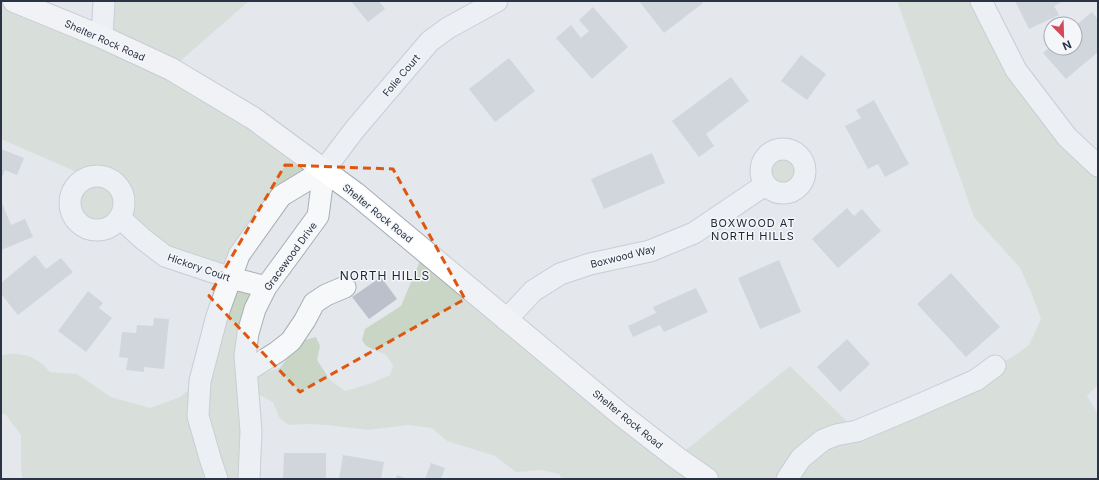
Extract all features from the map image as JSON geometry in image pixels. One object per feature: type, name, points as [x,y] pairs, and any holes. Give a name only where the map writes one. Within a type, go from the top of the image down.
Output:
[{"type":"main road","name":"Shelter Rock Road","points":[[28,3],[171,69],[253,118],[355,192],[506,320],[619,413],[676,458],[707,479]]},
{"type":"street","points":[[102,37],[104,1]]},
{"type":"street","name":"Folie Court","points":[[324,170],[360,124],[430,41],[448,28],[497,1]]},
{"type":"street","points":[[980,1],[1016,70],[1067,137],[1098,166]]},
{"type":"street","points":[[217,479],[198,416],[200,381],[217,316],[239,255],[282,196],[324,170]]},
{"type":"street","name":"Gracewood Drive","points":[[249,479],[251,431],[245,356],[248,333],[255,309],[266,287],[318,216],[324,170]]},
{"type":"street","name":"Boxwood Way","points":[[506,320],[532,291],[560,274],[590,264],[650,251],[694,233],[765,185]]},
{"type":"street","name":"Hickory Court","points":[[120,218],[143,239],[165,256],[231,278],[266,287]]},
{"type":"street","points":[[246,371],[277,352],[291,341],[314,303],[326,295],[345,287]]},
{"type":"street","points":[[787,479],[801,458],[823,440],[836,435],[857,431],[898,414],[976,380],[995,366]]},
{"type":"highlighted area","points":[[285,165],[393,169],[465,299],[300,392],[209,296]]},
{"type":"green space","points":[[1,1],[37,1],[102,37],[104,1],[249,1],[171,69],[324,170],[281,196],[231,278],[114,224],[102,230],[85,228],[74,218],[70,204],[71,196],[75,187],[88,177],[1,139]]},
{"type":"green space","points":[[897,1],[981,1],[1016,70],[1098,166],[1098,385],[1087,396],[1098,414],[1098,479],[562,479],[559,474],[542,470],[516,472],[495,456],[447,441],[432,428],[408,425],[368,430],[327,425],[288,425],[279,417],[273,402],[248,389],[249,479],[22,479],[21,435],[6,415],[1,413],[1,356],[16,354],[27,356],[37,360],[50,372],[77,374],[111,397],[150,408],[180,397],[200,381],[231,278],[266,287],[248,333],[257,375],[280,368],[292,352],[305,340],[316,337],[320,346],[317,360],[330,380],[345,391],[369,384],[390,375],[393,365],[386,355],[366,346],[362,340],[365,329],[401,306],[424,251],[676,458],[790,366],[857,431],[1014,356],[1029,345],[1041,319],[1020,268],[974,217]]},
{"type":"green space","points":[[779,149],[787,149],[792,150],[799,155],[804,162],[804,180],[799,187],[792,192],[779,193],[771,190],[764,183],[761,175],[761,167],[764,159],[771,152]]},
{"type":"building","points":[[351,1],[379,1],[385,9],[368,22]]},
{"type":"building","points":[[639,1],[702,1],[703,3],[664,33]]},
{"type":"building","points":[[1015,1],[1064,1],[1054,6],[1059,15],[1043,16],[1043,22],[1029,29]]},
{"type":"building","points":[[593,7],[628,47],[592,79],[556,38],[571,25],[581,38],[589,31],[579,20]]},
{"type":"building","points":[[1092,12],[1098,19],[1098,52],[1066,79],[1046,56],[1083,56],[1083,19]]},
{"type":"building","points":[[801,55],[826,74],[807,100],[781,81]]},
{"type":"building","points":[[509,58],[535,91],[495,122],[469,89]]},
{"type":"building","points":[[731,77],[749,101],[706,134],[714,146],[699,157],[672,121]]},
{"type":"building","points":[[874,100],[909,164],[885,177],[878,164],[868,169],[845,126],[861,118],[856,110]]},
{"type":"building","points":[[1,149],[24,158],[17,175],[5,170],[1,180]]},
{"type":"building","points":[[652,153],[665,183],[604,209],[591,179]]},
{"type":"building","points":[[2,203],[11,225],[25,219],[33,237],[1,250],[1,204]]},
{"type":"building","points":[[847,208],[854,216],[862,209],[881,231],[838,268],[812,239]]},
{"type":"building","points":[[35,255],[46,269],[61,258],[73,272],[18,315],[1,294],[1,283]]},
{"type":"building","points":[[779,260],[801,312],[760,329],[738,278]]},
{"type":"building","points":[[951,273],[1000,327],[966,357],[917,304]]},
{"type":"building","points":[[381,277],[397,299],[369,319],[352,297]]},
{"type":"building","points":[[696,288],[708,312],[664,332],[660,325],[633,337],[628,326],[656,313],[653,307]]},
{"type":"building","points":[[88,291],[103,303],[99,308],[112,318],[86,352],[58,331]]},
{"type":"building","points":[[154,318],[169,319],[164,369],[144,367],[144,372],[126,370],[128,358],[119,357],[122,332],[136,333],[137,325],[153,326]]},
{"type":"building","points":[[847,339],[870,364],[840,392],[817,367]]},
{"type":"building","points":[[284,453],[326,453],[326,479],[283,479]]},
{"type":"building","points":[[343,455],[384,462],[381,479],[339,479]]},
{"type":"building","points":[[431,463],[445,468],[441,479],[425,479]]},
{"type":"building","points":[[397,475],[407,479],[396,479]]},
{"type":"district","name":"BOXWOOD AT NORTH HILLS","points":[[753,229]]},
{"type":"district","name":"NORTH HILLS","points":[[385,275]]}]
